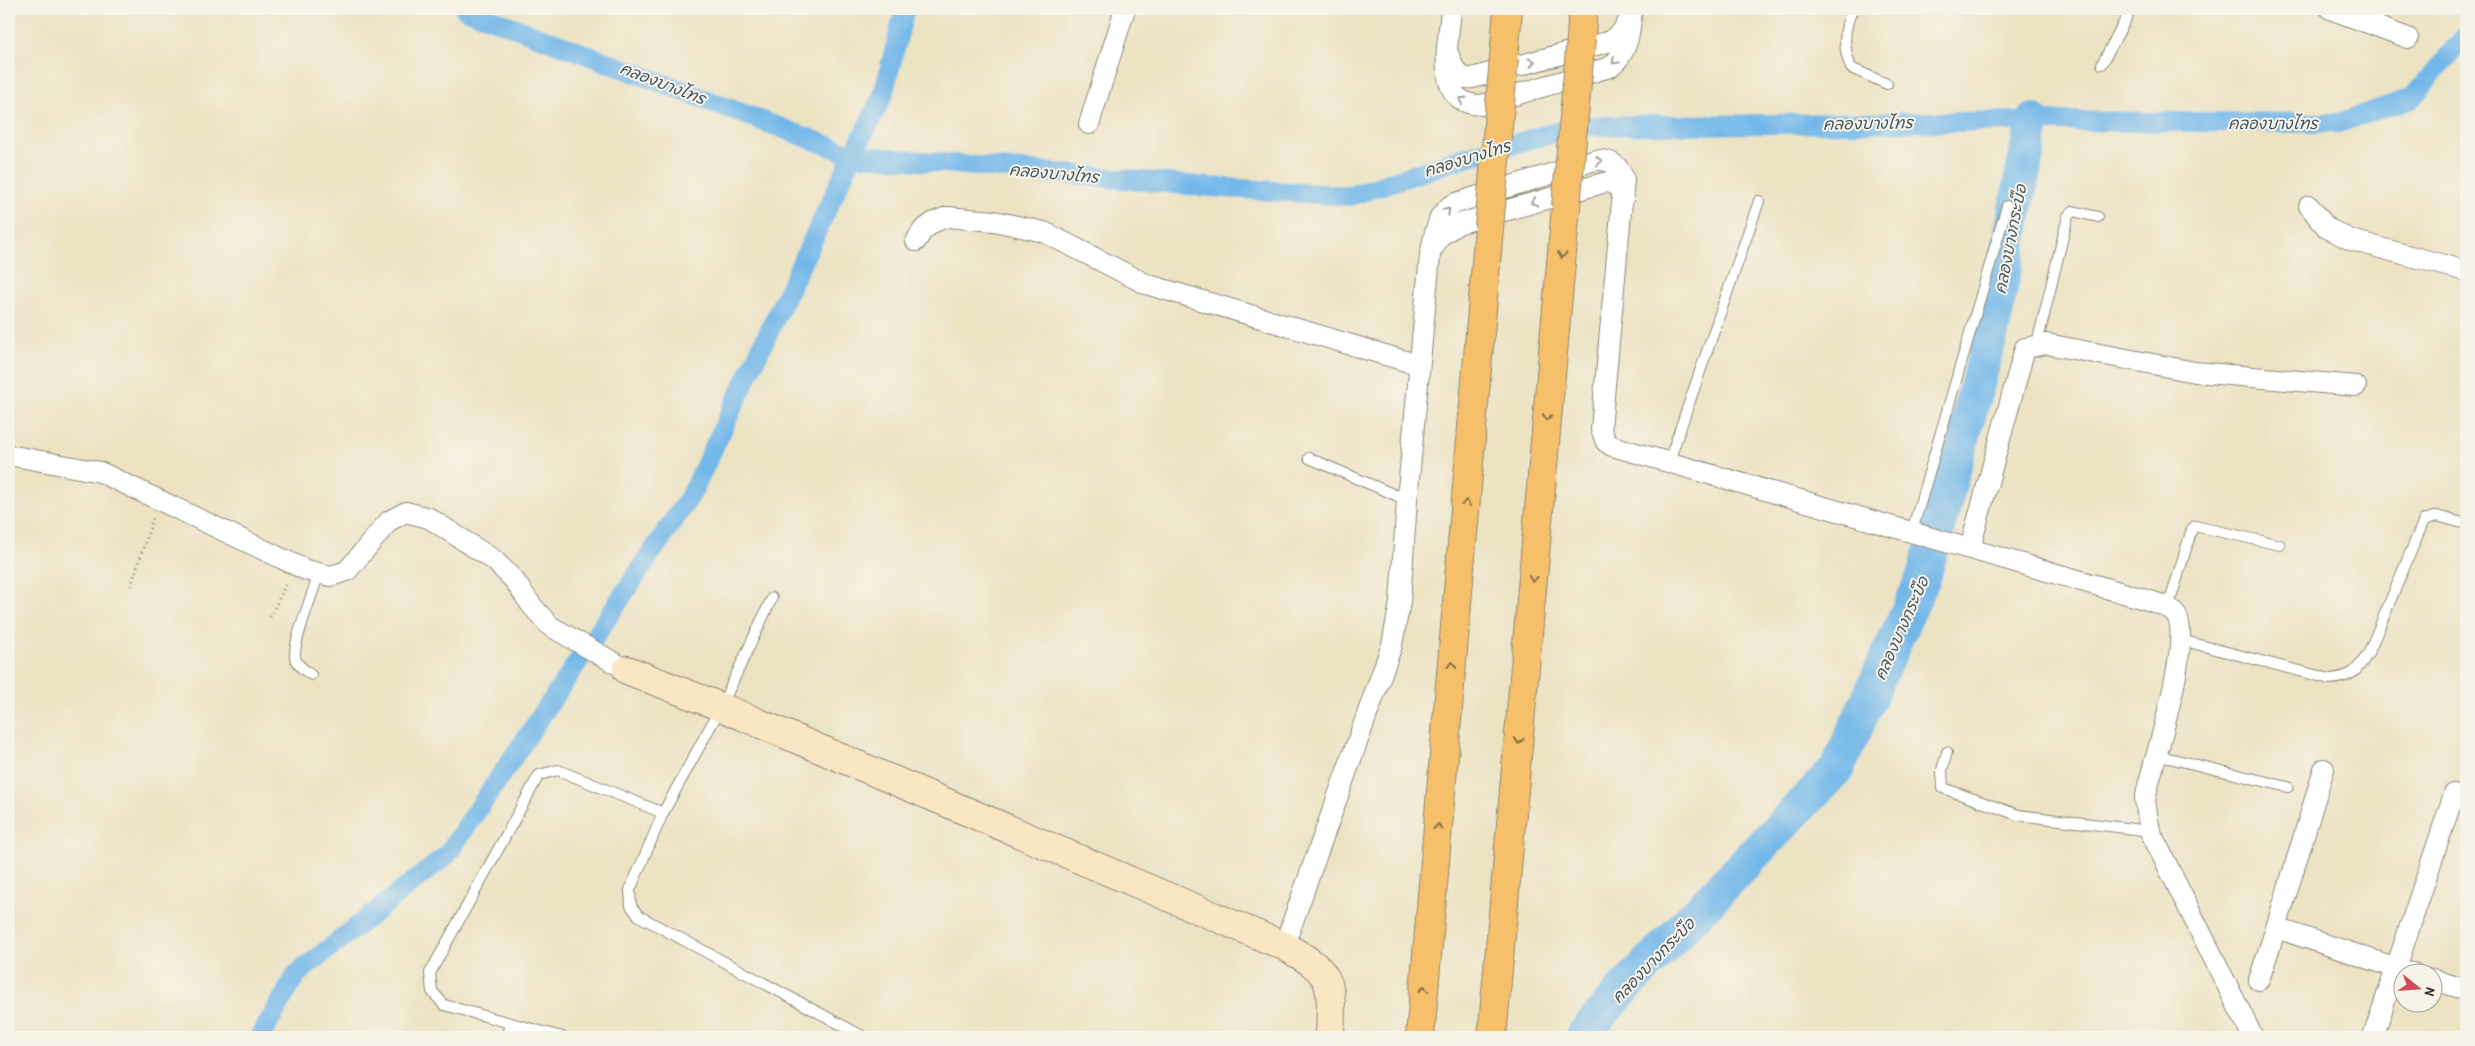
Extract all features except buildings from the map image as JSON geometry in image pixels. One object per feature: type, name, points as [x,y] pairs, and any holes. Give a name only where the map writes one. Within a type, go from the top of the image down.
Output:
[{"type":"highway","points":[[1420,1037],[1508,9]]},
{"type":"highway","points":[[1492,1037],[1583,9]]},
{"type":"street","points":[[1089,124],[1125,9]]},
{"type":"street","points":[[1452,9],[1448,53],[1448,80],[1454,95],[1465,104],[1480,105],[1610,67],[1624,51],[1629,35],[1632,13]]},
{"type":"street","points":[[2330,9],[2408,38]]},
{"type":"street","points":[[1448,53],[1457,73],[1467,79],[1472,78],[1611,41],[1620,34],[1632,13]]},
{"type":"street","points":[[1284,946],[1392,645],[1400,602],[1407,500],[1430,255],[1440,236],[1458,224],[1610,182],[1618,186],[1623,199],[1601,429],[1606,442],[1612,446],[1668,464],[1919,533],[2151,601],[2175,613],[2181,627],[2182,640],[2179,661],[2145,800],[2150,831],[2253,1037]]},
{"type":"street","points":[[2309,206],[2327,228],[2351,240],[2466,271]]},
{"type":"street","points":[[916,241],[923,230],[934,222],[947,217],[994,221],[1044,232],[1146,284],[1420,365]]},
{"type":"street","points":[[1964,546],[2025,348],[2037,344],[2072,348],[2195,372],[2356,386]]},
{"type":"street","points":[[9,455],[100,472],[296,565],[330,576],[347,571],[389,521],[406,512],[429,518],[494,560],[514,580],[532,606],[550,626],[627,670],[720,707],[1284,946],[1313,962],[1329,981],[1330,1037]]},
{"type":"street","points":[[2259,980],[2324,769]]},
{"type":"street","points":[[2408,964],[2454,794]]},
{"type":"street","points":[[2276,928],[2392,965]]},
{"type":"street","points":[[2442,982],[2466,990]]},
{"type":"street","points":[[2373,1037],[2392,998]]},
{"type":"lane","points":[[1853,9],[1844,39],[1846,56],[1852,68],[1887,84]]},
{"type":"lane","points":[[2102,64],[2131,9]]},
{"type":"lane","points":[[1668,464],[1758,201]]},
{"type":"lane","points":[[1919,533],[2007,206]]},
{"type":"lane","points":[[2037,344],[2068,216],[2073,211],[2098,217]]},
{"type":"lane","points":[[1309,458],[1407,500]]},
{"type":"lane","points":[[2182,640],[2330,679],[2346,677],[2358,669],[2368,652],[2424,520],[2437,516],[2466,524]]},
{"type":"lane","points":[[2168,608],[2192,530],[2196,526],[2280,545]]},
{"type":"lane","points":[[311,675],[298,664],[295,658],[297,645],[320,573]]},
{"type":"lane","points":[[772,598],[720,707],[663,813],[630,890],[630,906],[638,916],[864,1037]]},
{"type":"lane","points":[[1947,752],[1941,782],[1943,788],[1952,792],[2018,815],[2150,831]]},
{"type":"lane","points":[[2156,755],[2288,787]]},
{"type":"lane","points":[[562,1037],[444,1006],[432,991],[430,972],[539,775],[558,770],[663,813]]},
{"type":"lane","points":[[505,1037],[511,1025]]},
{"type":"path","points":[[131,586],[159,500]]},
{"type":"path","points":[[270,617],[296,565]]},
{"type":"waterway","name":"คลองบางไทร","points":[[465,9],[853,155],[1210,187],[1350,196],[1466,157],[1579,126],[2033,121],[2338,123],[2412,98],[2466,35]]},
{"type":"waterway","points":[[260,1037],[297,974],[447,855],[692,493],[883,95],[905,9]]},
{"type":"waterway","name":"คลองบางกระบือ","points":[[1582,1037],[1615,998],[1838,767],[1924,576],[1992,331],[2033,121]]}]
